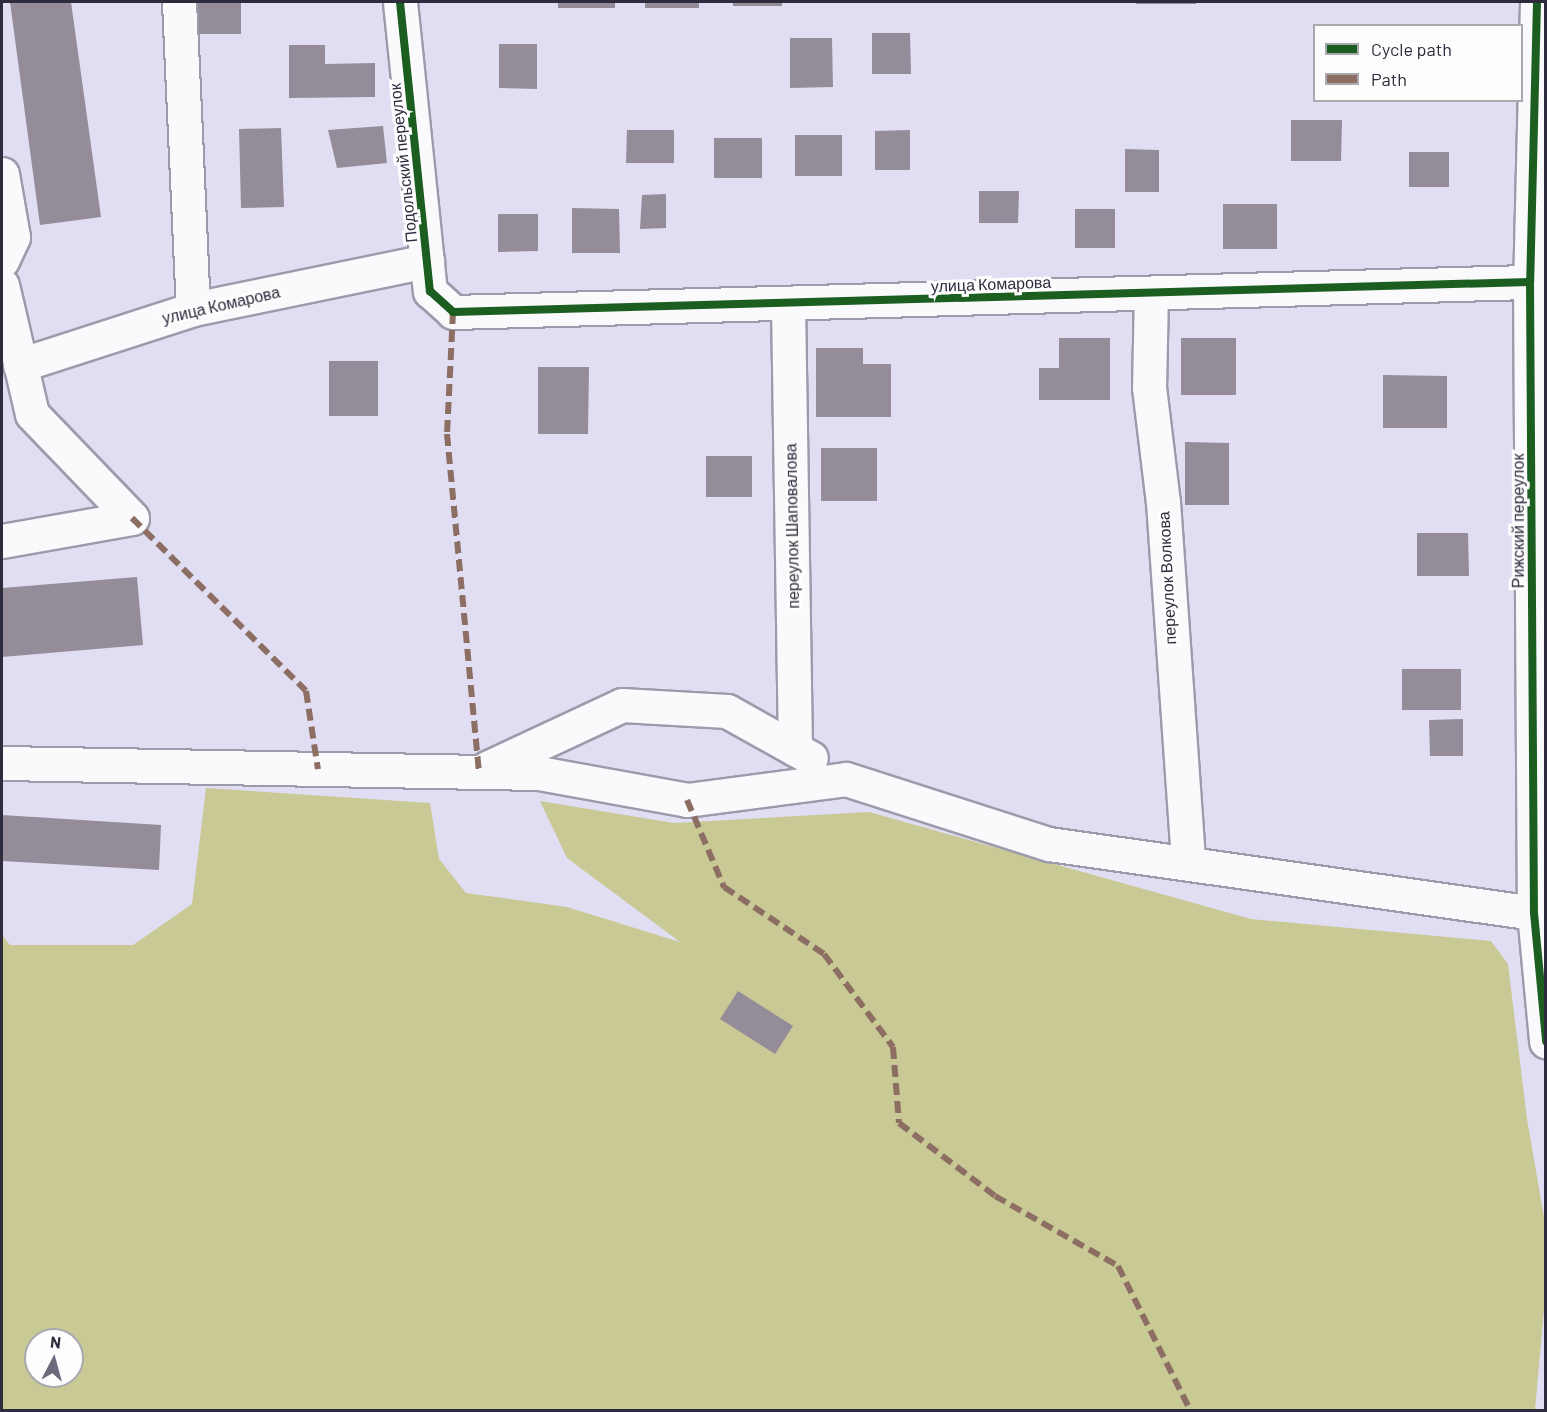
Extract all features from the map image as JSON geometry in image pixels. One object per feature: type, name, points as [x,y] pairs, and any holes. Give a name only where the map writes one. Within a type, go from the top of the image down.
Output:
[{"type":"street","points":[[180,2],[193,309]]},
{"type":"street","name":"Подольский переулок","points":[[400,2],[430,291],[453,312]]},
{"type":"street","name":"Рижский переулок","points":[[1538,2],[1530,282],[1534,913],[1545,1041]]},
{"type":"street","points":[[2,174],[13,237],[2,261]]},
{"type":"street","name":"улица Комарова","points":[[20,365],[193,309],[427,261]]},
{"type":"street","name":"улица Комарова","points":[[453,312],[1530,282]]},
{"type":"street","points":[[2,285],[32,414],[132,518],[2,541]]},
{"type":"street","name":"переулок Волкова","points":[[1151,293],[1149,387],[1163,502],[1188,863]]},
{"type":"street","name":"переулок Шаповалова","points":[[788,303],[795,749]]},
{"type":"street","points":[[479,772],[622,705],[727,711],[846,779],[1049,844],[1534,913]]},
{"type":"street","points":[[2,763],[539,772],[687,800],[846,779]]},
{"type":"green space","points":[[206,788],[430,803],[439,859],[466,893],[567,907],[680,942],[567,858],[540,801],[674,823],[869,812],[1251,919],[1491,941],[1508,964],[1527,1119],[1545,1223],[1545,1298],[1535,1410],[2,1410],[2,935],[10,945],[133,945],[192,904]]},
{"type":"building","points":[[10,2],[71,2],[101,217],[40,225]]},
{"type":"building","points":[[197,2],[241,2],[241,34],[197,34]]},
{"type":"building","points":[[558,2],[615,2],[615,8],[558,8]]},
{"type":"building","points":[[645,2],[699,2],[699,8],[645,8]]},
{"type":"building","points":[[733,2],[782,2],[782,6],[733,6]]},
{"type":"building","points":[[1136,2],[1196,2],[1196,4],[1136,4]]},
{"type":"building","points":[[872,33],[910,33],[911,74],[872,74]]},
{"type":"building","points":[[790,38],[832,38],[833,87],[790,88]]},
{"type":"building","points":[[499,44],[537,44],[537,89],[499,88]]},
{"type":"building","points":[[289,45],[325,45],[325,64],[375,63],[375,97],[289,98]]},
{"type":"building","points":[[1291,120],[1342,120],[1341,161],[1291,161]]},
{"type":"building","points":[[383,126],[387,163],[337,168],[328,130]]},
{"type":"building","points":[[281,128],[284,207],[241,208],[239,129]]},
{"type":"building","points":[[627,130],[674,130],[674,163],[626,163]]},
{"type":"building","points":[[910,130],[910,170],[875,170],[875,131]]},
{"type":"building","points":[[795,135],[842,135],[842,176],[795,176]]},
{"type":"building","points":[[714,138],[762,138],[762,178],[714,178]]},
{"type":"building","points":[[1125,149],[1159,150],[1159,192],[1125,192]]},
{"type":"building","points":[[1409,152],[1449,152],[1449,187],[1409,187]]},
{"type":"building","points":[[979,191],[1019,191],[1018,223],[979,223]]},
{"type":"building","points":[[666,194],[666,228],[640,229],[642,195]]},
{"type":"building","points":[[1223,204],[1277,204],[1277,249],[1223,249]]},
{"type":"building","points":[[572,208],[619,209],[620,253],[572,253]]},
{"type":"building","points":[[1075,209],[1115,209],[1115,248],[1075,248]]},
{"type":"building","points":[[498,214],[538,214],[538,251],[498,252]]},
{"type":"building","points":[[1059,338],[1110,338],[1110,400],[1039,400],[1039,368],[1059,368]]},
{"type":"building","points":[[1181,338],[1236,338],[1236,395],[1181,395]]},
{"type":"building","points":[[816,348],[863,348],[863,364],[891,364],[891,417],[816,417]]},
{"type":"building","points":[[329,361],[378,361],[378,416],[329,416]]},
{"type":"building","points":[[538,367],[589,367],[588,434],[538,434]]},
{"type":"building","points":[[1383,375],[1447,376],[1447,428],[1383,428]]},
{"type":"building","points":[[1185,442],[1229,443],[1229,505],[1185,505]]},
{"type":"building","points":[[821,448],[877,448],[877,501],[821,501]]},
{"type":"building","points":[[706,456],[752,456],[752,497],[706,497]]},
{"type":"building","points":[[1417,533],[1468,533],[1469,576],[1417,576]]},
{"type":"building","points":[[137,577],[143,645],[2,657],[2,588]]},
{"type":"building","points":[[1402,669],[1461,669],[1461,710],[1402,710]]},
{"type":"building","points":[[1463,719],[1463,756],[1430,756],[1429,720]]},
{"type":"building","points":[[2,815],[161,825],[159,870],[2,861]]},
{"type":"building","points":[[738,991],[793,1026],[775,1054],[720,1019]]},
{"type":"marked path","points":[[453,312],[447,434],[479,772]]},
{"type":"marked path","points":[[132,518],[306,691],[318,769]]},
{"type":"marked path","points":[[687,800],[724,887],[824,954],[893,1047],[899,1123],[995,1196],[1118,1266],[1190,1410]]},
{"type":"cycle path","points":[[400,2],[430,291],[453,312],[1530,282]]},
{"type":"cycle path","points":[[1537,2],[1530,282],[1534,913],[1546,1041]]}]
